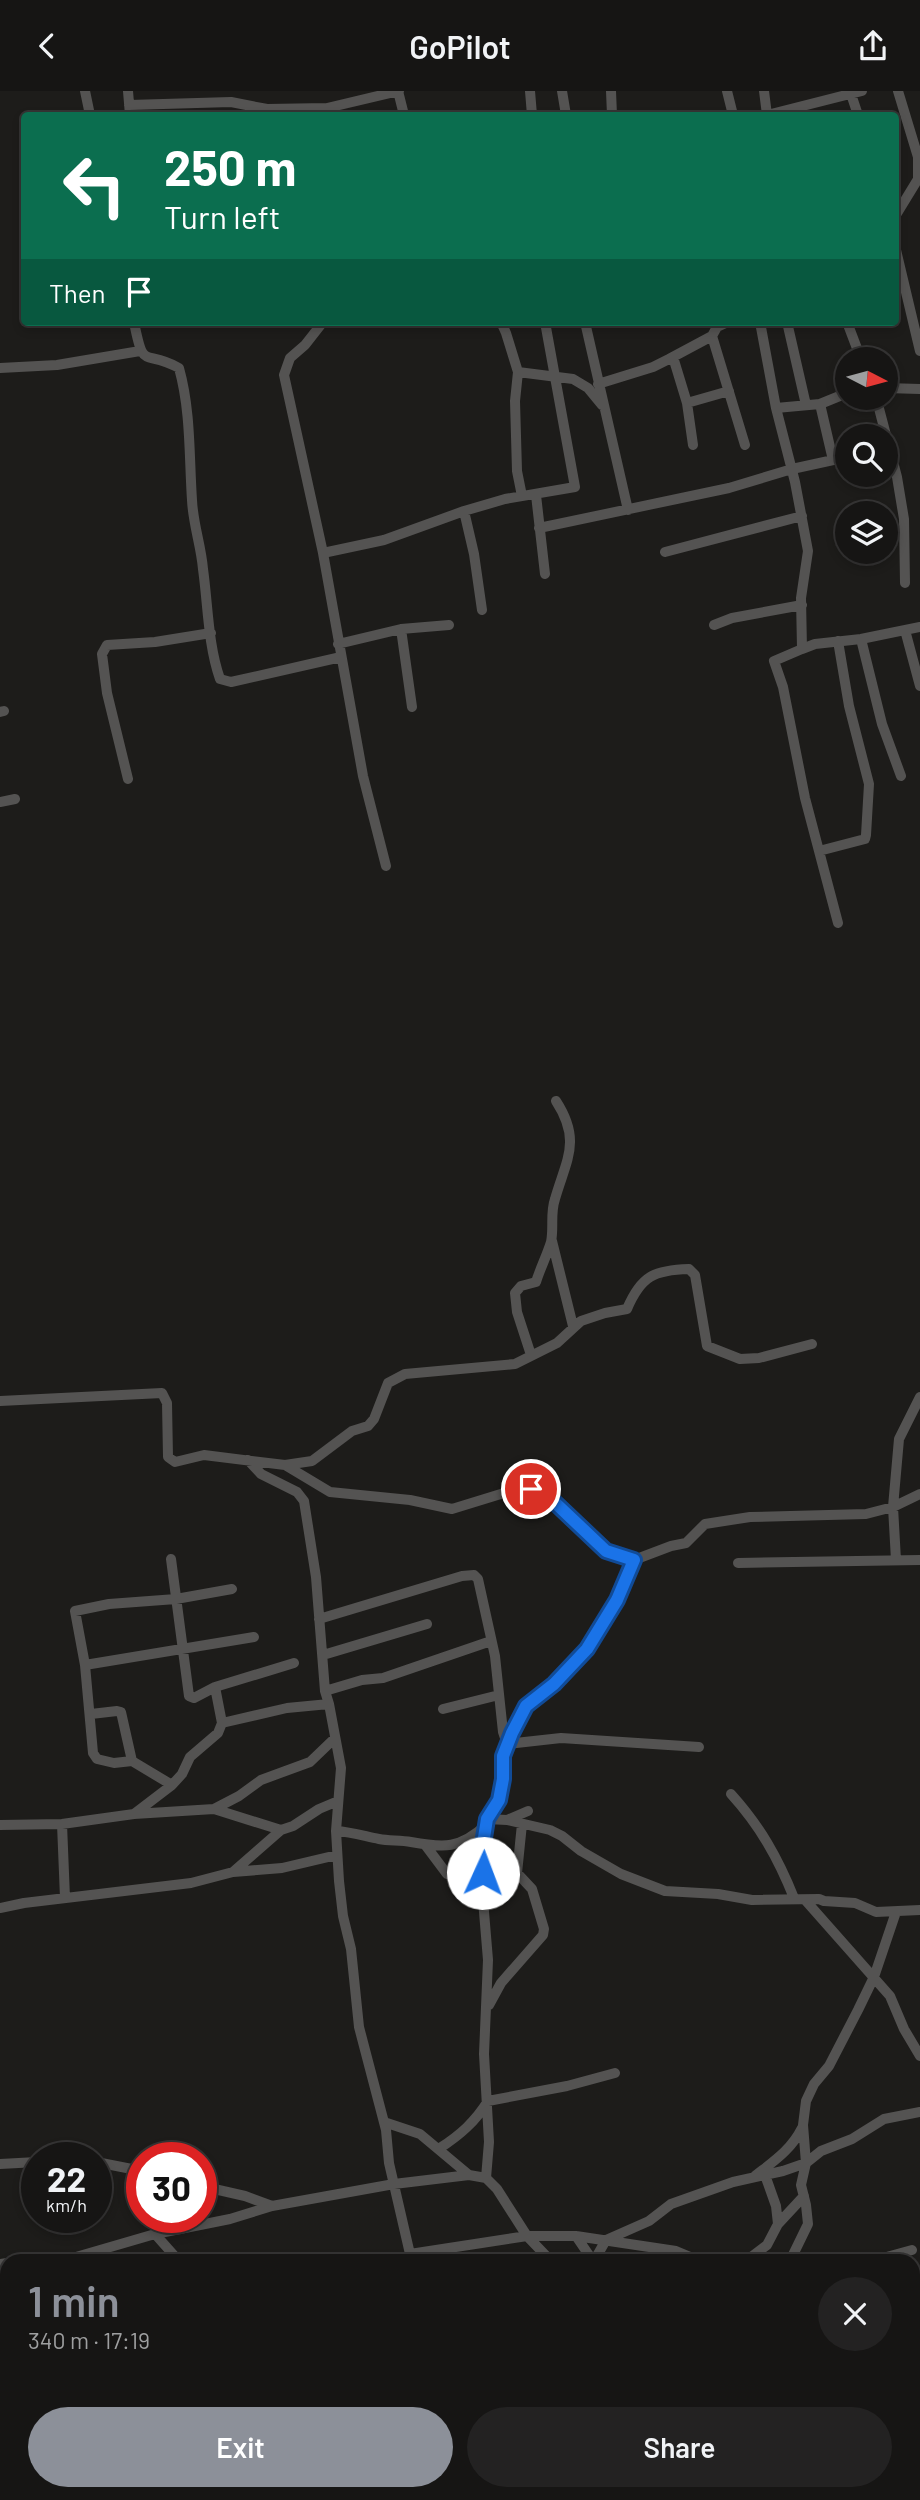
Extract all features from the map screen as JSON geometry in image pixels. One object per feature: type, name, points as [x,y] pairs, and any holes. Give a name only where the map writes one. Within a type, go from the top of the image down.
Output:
[{"type":"street","points":[[85,91],[89,112]]},
{"type":"street","points":[[128,91],[129,111],[232,102],[267,109],[327,108],[398,91],[403,112]]},
{"type":"street","points":[[530,91],[533,112]]},
{"type":"street","points":[[562,91],[566,112]]},
{"type":"street","points":[[611,91],[612,112]]},
{"type":"street","points":[[727,91],[732,112]]},
{"type":"street","points":[[764,91],[767,112]]},
{"type":"street","points":[[898,91],[919,157],[918,179],[899,210]]},
{"type":"street","points":[[777,112],[836,94],[856,92],[858,112]]},
{"type":"street","points":[[899,264],[920,346]]},
{"type":"street","points":[[135,326],[140,352],[146,358],[180,367],[190,437],[194,530],[203,566],[216,668],[220,679],[225,682],[341,657]]},
{"type":"street","points":[[320,326],[290,358],[284,375],[323,553],[363,776],[386,866]]},
{"type":"street","points":[[503,326],[518,372],[515,414],[517,471],[522,496]]},
{"type":"street","points":[[323,553],[384,540],[464,511],[522,496],[575,487],[546,326]]},
{"type":"street","points":[[586,326],[628,510]]},
{"type":"street","points":[[598,384],[653,367],[712,336],[719,326]]},
{"type":"street","points":[[759,326],[808,551],[804,566],[802,649]]},
{"type":"street","points":[[789,326],[806,404]]},
{"type":"street","points":[[849,326],[856,347]]},
{"type":"street","points":[[712,336],[745,445]]},
{"type":"street","points":[[0,368],[57,365],[140,352]]},
{"type":"street","points":[[673,357],[687,403],[693,445]]},
{"type":"street","points":[[518,372],[580,382],[603,407]]},
{"type":"street","points":[[898,388],[920,389]]},
{"type":"street","points":[[687,403],[729,391]]},
{"type":"street","points":[[776,408],[820,404],[835,398]]},
{"type":"street","points":[[539,528],[729,488],[833,460],[820,404]]},
{"type":"street","points":[[897,487],[904,519],[905,583]]},
{"type":"street","points":[[536,495],[545,574]]},
{"type":"street","points":[[464,511],[474,554],[482,610]]},
{"type":"street","points":[[664,552],[802,516]]},
{"type":"street","points":[[714,625],[732,618],[802,605]]},
{"type":"street","points":[[338,644],[401,629],[449,625]]},
{"type":"street","points":[[838,923],[805,798],[783,687],[774,661],[815,644],[861,639],[920,627]]},
{"type":"street","points":[[401,629],[412,707]]},
{"type":"street","points":[[905,630],[920,685]]},
{"type":"street","points":[[128,779],[107,693],[102,654],[107,645],[155,642],[211,633]]},
{"type":"street","points":[[861,639],[882,724],[901,776]]},
{"type":"street","points":[[819,851],[866,837],[869,784],[849,706],[838,641]]},
{"type":"street","points":[[0,802],[15,799]]},
{"type":"street","points":[[556,1101],[564,1113],[571,1149],[554,1199],[552,1240],[573,1326]]},
{"type":"street","points":[[531,1356],[517,1312],[515,1293],[521,1286],[536,1282],[552,1240]]},
{"type":"street","points":[[0,1401],[162,1393],[167,1403],[168,1457],[176,1462],[204,1455],[285,1465],[312,1461],[352,1431],[368,1426],[374,1419],[388,1383],[405,1374],[515,1364],[557,1343],[573,1326],[605,1313],[627,1309],[646,1277],[667,1270],[689,1269],[695,1275],[707,1346],[740,1359],[759,1358],[812,1344]]},
{"type":"street","points":[[896,1560],[893,1507],[899,1439],[920,1397]]},
{"type":"street","points":[[248,1460],[261,1474],[297,1492],[304,1501],[316,1577],[325,1691],[341,1768],[336,1831],[340,1898],[351,1949],[359,2027],[384,2122],[409,2254]]},
{"type":"street","points":[[285,1465],[330,1492],[410,1500],[452,1509],[504,1493],[531,1489],[549,1497],[606,1551],[634,1560],[686,1543],[705,1524],[750,1517],[856,1515],[893,1507],[920,1493]]},
{"type":"street","points":[[171,1559],[189,1696],[194,1698],[215,1686],[294,1663]]},
{"type":"street","points":[[336,1831],[443,1847],[460,1843],[476,1834],[487,1822],[499,1800],[503,1756],[526,1706],[554,1684],[587,1649],[617,1600],[634,1560]]},
{"type":"street","points":[[738,1563],[920,1560]]},
{"type":"street","points":[[318,1619],[462,1576],[474,1575],[478,1579],[491,1641],[503,1733],[507,1744]]},
{"type":"street","points":[[172,1785],[132,1761],[114,1763],[97,1759],[93,1753],[85,1665],[75,1611],[109,1604],[176,1599],[232,1589]]},
{"type":"street","points":[[323,1655],[426,1624]]},
{"type":"street","points":[[85,1665],[254,1637]]},
{"type":"street","points":[[325,1691],[362,1680],[383,1678],[491,1641]]},
{"type":"street","points":[[134,1814],[172,1785],[182,1774],[190,1757],[218,1733],[222,1723],[215,1686]]},
{"type":"street","points":[[443,1709],[499,1695]]},
{"type":"street","points":[[222,1723],[287,1707],[329,1704]]},
{"type":"street","points":[[91,1714],[121,1712],[132,1761]]},
{"type":"street","points":[[214,1809],[261,1780],[310,1762],[335,1738]]},
{"type":"street","points":[[507,1744],[561,1738],[699,1747]]},
{"type":"street","points":[[731,1794],[755,1821],[794,1898]]},
{"type":"street","points":[[233,1873],[281,1830],[338,1801]]},
{"type":"street","points":[[0,1825],[62,1824],[134,1814],[214,1809],[281,1830]]},
{"type":"street","points":[[487,1822],[507,1820],[528,1811],[521,1824],[517,1873]]},
{"type":"street","points":[[486,2178],[489,2142],[484,2054],[488,1960],[483,1844],[487,1822]]},
{"type":"street","points":[[62,1824],[65,1898]]},
{"type":"street","points":[[521,1824],[536,1826],[562,1836],[599,1862],[653,1888],[672,1893],[704,1893],[752,1901],[819,1899],[855,1903],[869,1910],[920,1910]]},
{"type":"street","points":[[476,1834],[483,1844]]},
{"type":"street","points":[[426,1846],[447,1874],[517,1873],[532,1889],[544,1929],[543,1935],[501,1983],[487,2009]]},
{"type":"street","points":[[434,1858],[443,1847]]},
{"type":"street","points":[[0,1908],[191,1884],[233,1873],[282,1868],[337,1855]]},
{"type":"street","points":[[806,1901],[890,1996],[904,2029],[920,2056]]},
{"type":"street","points":[[753,2177],[786,2153],[794,2143],[803,2125],[810,2092],[829,2066],[874,1977],[896,1912]]},
{"type":"street","points":[[440,2148],[461,2135],[478,2117],[488,2101],[615,2073]]},
{"type":"street","points":[[597,2254],[606,2240],[649,2221],[671,2204],[733,2182],[806,2163],[821,2151],[852,2139],[884,2119],[920,2112]]},
{"type":"street","points":[[384,2122],[420,2134],[470,2175]]},
{"type":"street","points":[[795,2254],[808,2224],[802,2191],[806,2163],[803,2125]]},
{"type":"street","points":[[0,2164],[21,2163]]},
{"type":"street","points":[[783,2171],[802,2191]]},
{"type":"street","points":[[86,2254],[155,2234],[230,2219],[272,2206],[394,2184],[470,2175],[486,2178],[497,2189],[527,2236],[544,2254]]},
{"type":"street","points":[[765,2175],[776,2206],[778,2224]]},
{"type":"street","points":[[217,2190],[272,2206]]},
{"type":"street","points":[[755,2254],[766,2245],[802,2191]]},
{"type":"street","points":[[155,2234],[173,2254]]},
{"type":"street","points":[[427,2254],[527,2236],[576,2236],[683,2254]]},
{"type":"street","points":[[576,2236],[588,2254]]},
{"type":"street","points":[[897,2254],[912,2250]]},
{"type":"route","points":[[483,1873],[483,1844],[487,1819],[499,1800],[503,1756],[512,1733],[526,1706],[554,1684],[587,1649],[617,1600],[634,1560],[606,1551],[549,1497],[531,1489]]}]
